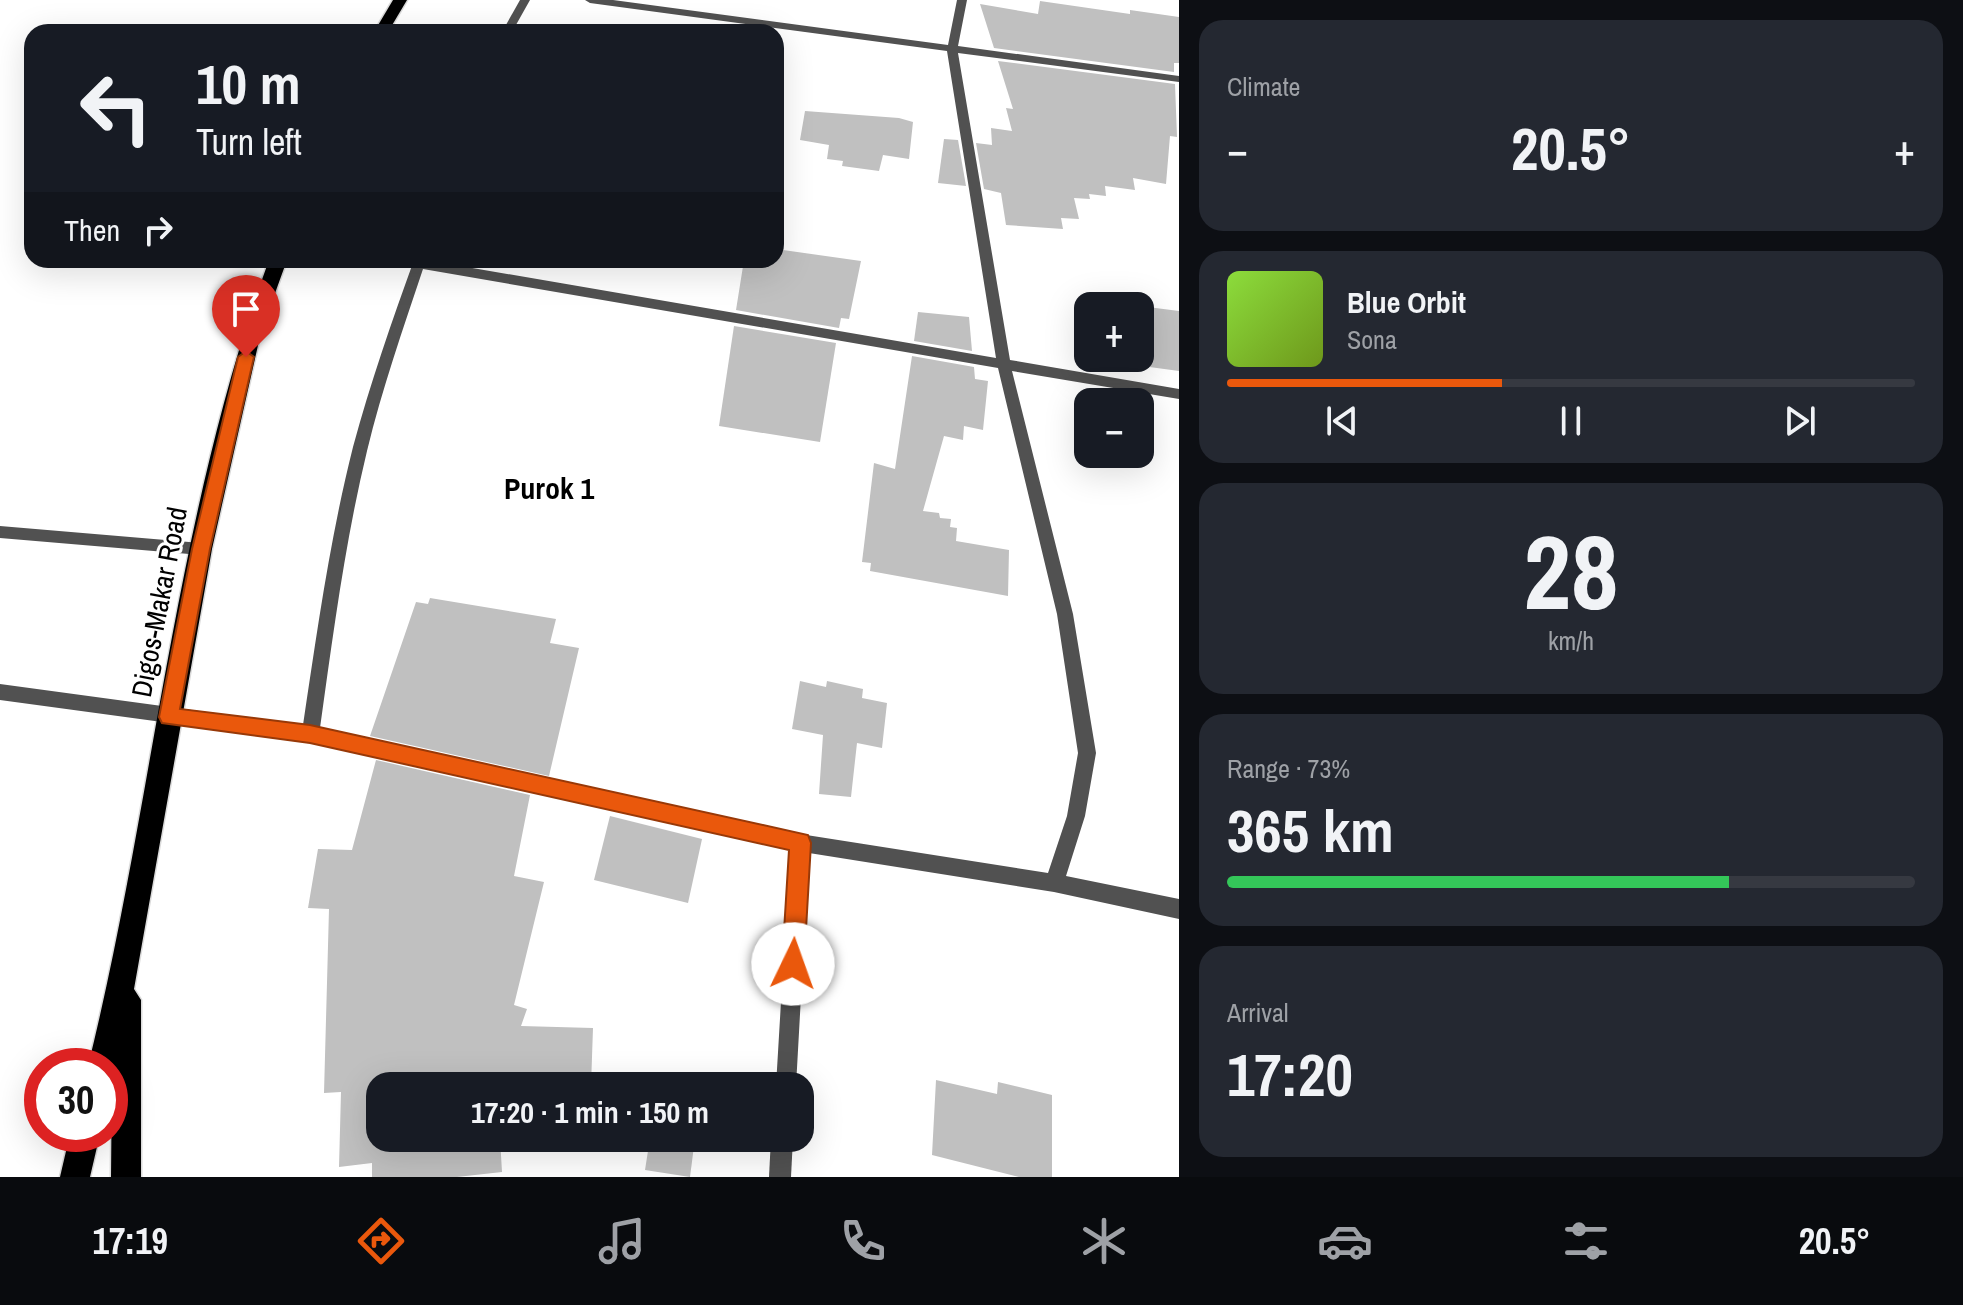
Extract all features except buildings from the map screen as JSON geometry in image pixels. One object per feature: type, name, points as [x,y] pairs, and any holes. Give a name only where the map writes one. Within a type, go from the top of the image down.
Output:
[{"type":"highway","points":[[386,24],[400,0]]},
{"type":"highway","name":"Digos-Makar Road","points":[[106,1048],[127,963],[201,549],[252,332],[275,268]]},
{"type":"highway","name":"Digos-Makar Road","points":[[126,1177],[127,963]]},
{"type":"highway","points":[[75,1177],[81,1152]]},
{"type":"street","points":[[512,24],[525,0]]},
{"type":"street","points":[[590,0],[764,24]]},
{"type":"street","points":[[962,0],[952,50],[1004,365],[1065,614],[1087,753],[1076,816],[1054,883]]},
{"type":"street","points":[[784,27],[1179,79]]},
{"type":"street","points":[[310,734],[336,562],[355,473],[379,381],[417,268]]},
{"type":"street","points":[[453,268],[1179,394]]},
{"type":"street","points":[[0,532],[201,549]]},
{"type":"street","points":[[0,692],[310,734],[800,843],[1054,883],[1179,909]]},
{"type":"street","points":[[787,1072],[800,843]]},
{"type":"street","points":[[780,1177],[781,1152]]},
{"type":"district","name":"Purok 1","points":[[549,488]]},
{"type":"route","points":[[246,357],[201,549],[169,717],[310,734],[800,843],[793,964]]}]
